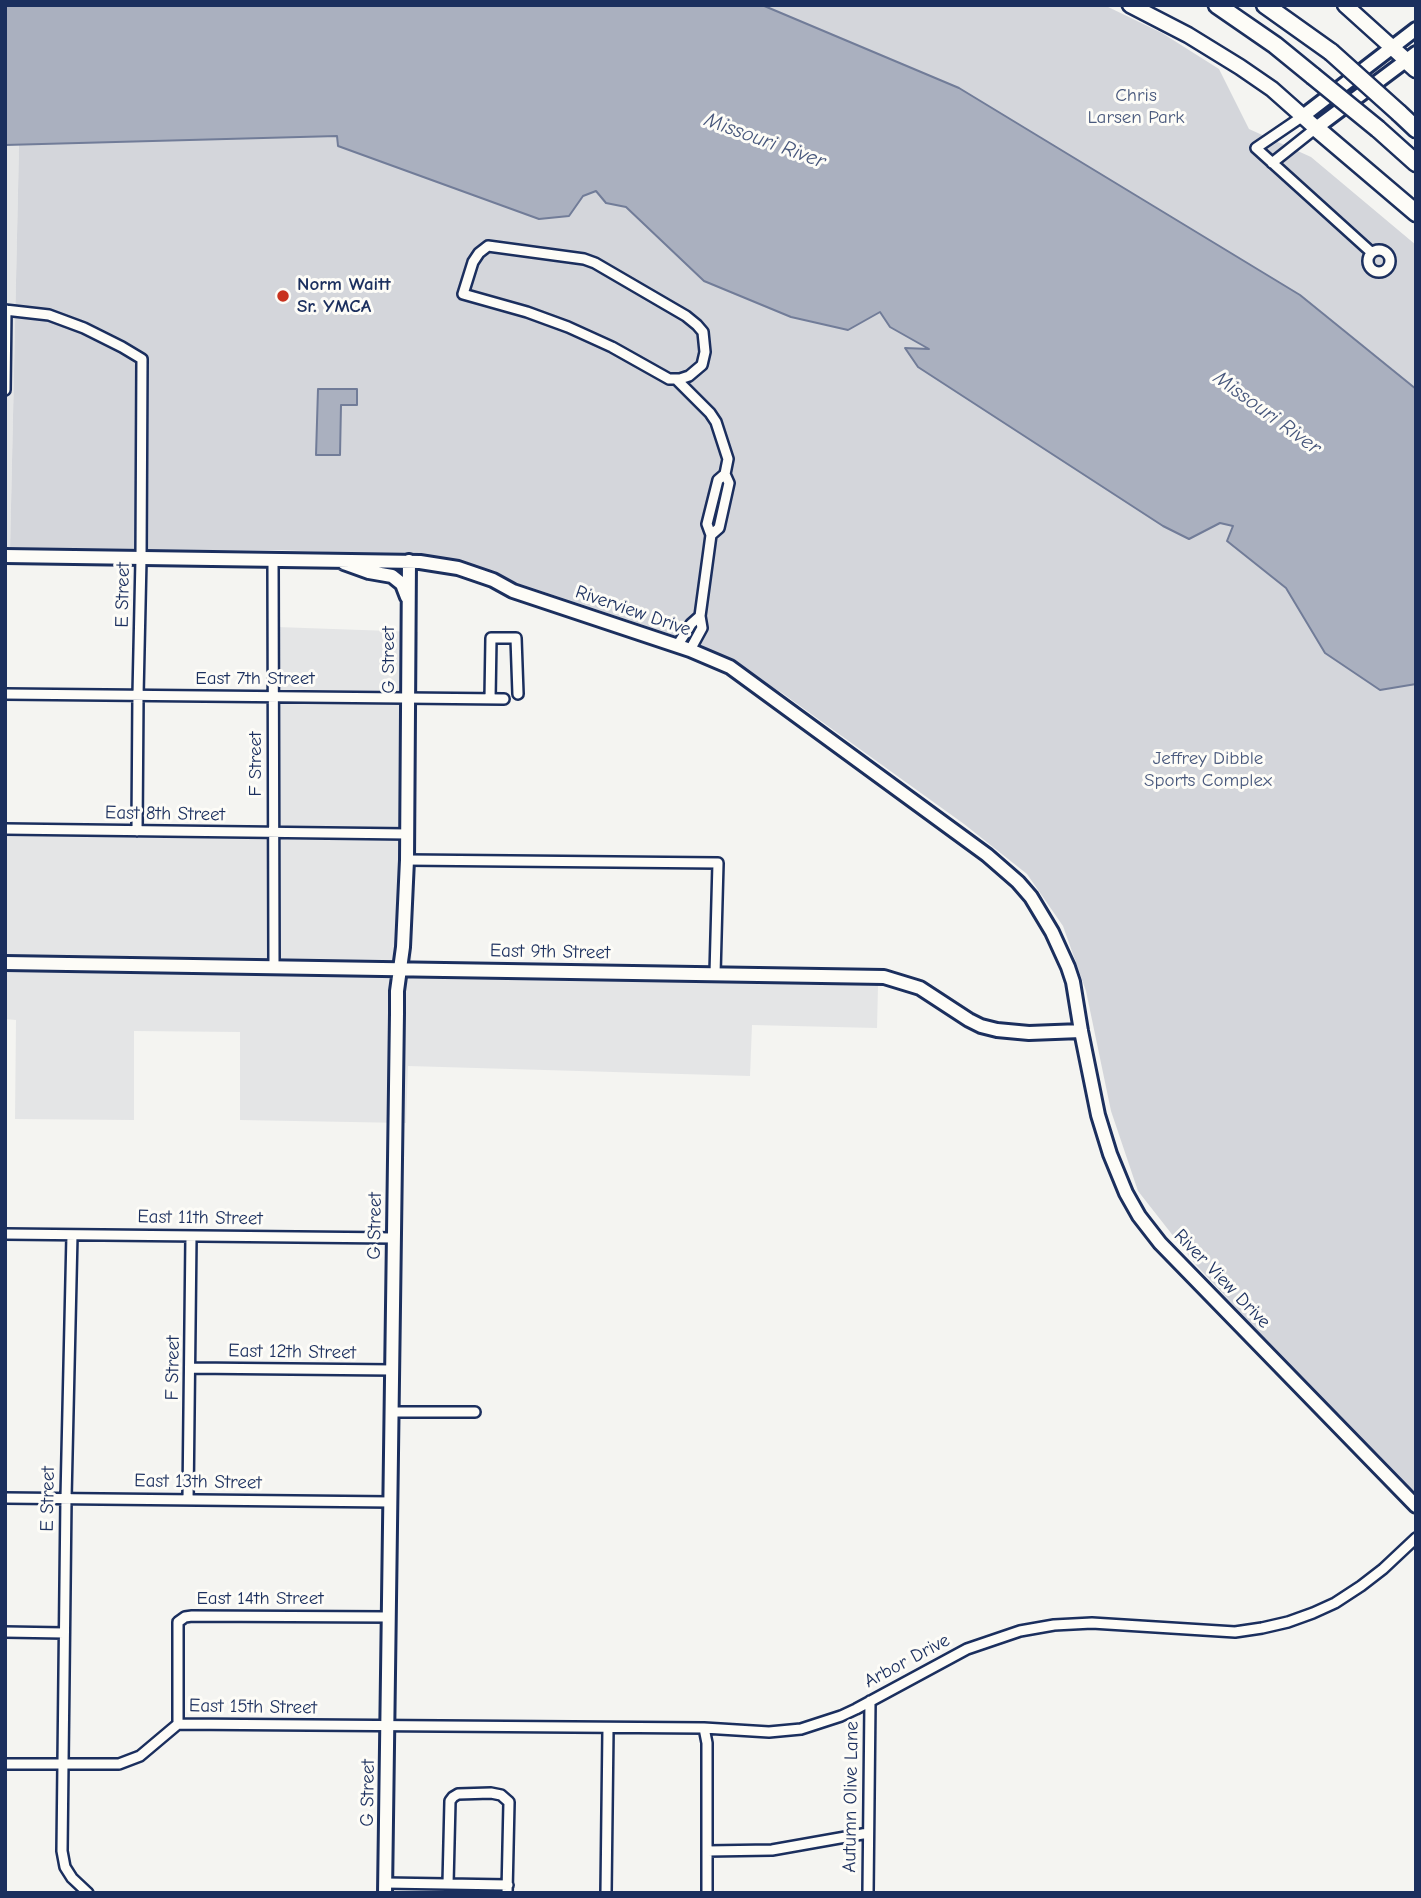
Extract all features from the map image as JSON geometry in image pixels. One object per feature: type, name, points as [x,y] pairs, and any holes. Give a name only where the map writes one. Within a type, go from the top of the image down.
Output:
[{"type":"highway","points":[[1217,5],[1275,45],[1416,163]]},
{"type":"highway","points":[[1265,5],[1331,52],[1416,129]]},
{"type":"highway","points":[[1316,128],[1416,213]]},
{"type":"main road","points":[[1130,5],[1188,35],[1240,67],[1272,89],[1316,128],[1413,61],[1345,5]]},
{"type":"main road","points":[[1303,117],[1416,29]]},
{"type":"main road","name":"Riverview Drive","points":[[5,556],[409,561],[458,568],[493,580],[513,591],[690,650],[730,667],[987,855],[1018,883],[1031,897],[1052,932],[1068,967],[1081,1031]]},
{"type":"main road","points":[[337,560],[369,572],[392,576],[402,584],[409,602]]},
{"type":"main road","name":"G Street","points":[[385,1888],[397,1013],[404,938],[408,834],[409,561]]},
{"type":"main road","name":"East 9th Street","points":[[5,964],[884,977],[920,988],[981,1026],[1029,1033],[1081,1031]]},
{"type":"main road","name":"River View Drive","points":[[1081,1031],[1106,1141],[1126,1193],[1139,1216],[1170,1253],[1416,1506]]},
{"type":"street","points":[[1303,117],[1256,148],[1371,252]]},
{"type":"street","points":[[1272,163],[1316,128]]},
{"type":"street","points":[[676,379],[689,376],[702,365],[705,358],[703,332],[685,316],[595,263],[584,259],[488,246],[473,262],[463,294],[568,327],[612,347],[660,375],[676,379],[716,422],[727,459],[725,474],[729,483],[719,528],[711,535],[700,616],[702,628],[690,650]]},
{"type":"street","points":[[5,390],[6,310]]},
{"type":"street","name":"E Street","points":[[6,310],[49,315],[84,328],[142,359],[137,831]]},
{"type":"street","name":"F Street","points":[[273,560],[274,968]]},
{"type":"street","points":[[677,646],[691,624],[700,616]]},
{"type":"street","points":[[490,699],[491,638],[516,638],[518,694]]},
{"type":"street","name":"East 7th Street","points":[[5,694],[504,699]]},
{"type":"street","name":"East 8th Street","points":[[5,829],[408,834]]},
{"type":"street","points":[[407,860],[718,863],[715,974]]},
{"type":"street","name":"East 11th Street","points":[[5,1234],[394,1238]]},
{"type":"street","name":"E Street","points":[[63,1763],[72,1235]]},
{"type":"street","name":"F Street","points":[[187,1500],[191,1236]]},
{"type":"street","name":"East 12th Street","points":[[190,1368],[393,1370]]},
{"type":"street","points":[[392,1412],[475,1412]]},
{"type":"street","name":"East 13th Street","points":[[5,1498],[391,1502]]},
{"type":"street","name":"Arbor Drive","points":[[388,1726],[704,1728],[769,1732],[801,1729],[841,1716],[967,1649],[1011,1634],[1054,1625],[1092,1623],[1235,1632],[1288,1622],[1335,1603],[1361,1586],[1416,1538]]},
{"type":"street","name":"East 14th Street","points":[[178,1724],[178,1622],[185,1617],[389,1617]]},
{"type":"street","points":[[5,1632],[64,1633]]},
{"type":"street","name":"Autumn Olive Lane","points":[[868,1893],[870,1701]]},
{"type":"street","name":"East 15th Street","points":[[5,1764],[119,1764],[140,1756],[178,1724],[388,1726]]},
{"type":"street","points":[[606,1893],[608,1728]]},
{"type":"street","points":[[704,1728],[707,1743],[707,1893]]},
{"type":"street","points":[[63,1763],[62,1851],[65,1867],[88,1893]]},
{"type":"street","points":[[385,1888],[448,1884],[507,1889],[509,1802],[501,1795],[458,1794],[450,1801],[448,1884]]},
{"type":"street","points":[[707,1851],[772,1850],[868,1833]]},
{"type":"shaded area","points":[[5,145],[19,145],[10,550],[5,550]]},
{"type":"shaded area","points":[[277,627],[418,632],[411,974],[878,986],[877,1028],[752,1025],[750,1076],[408,1066],[406,1123],[240,1120],[240,1032],[134,1031],[134,1120],[15,1119],[16,1020],[5,1019],[6,825],[276,829]]},
{"type":"green space","name":"Chris Larsen Park","points":[[762,5],[1104,5],[1162,33],[1219,69],[1249,129],[1311,157],[1416,245],[1416,389],[1300,295],[959,88]]},
{"type":"green space","name":"Jeffrey Dibble Sports Complex","points":[[289,94],[840,251],[1211,502],[1416,657],[1416,1494],[1328,1406],[1196,1265],[1138,1191],[1111,1111],[1086,991],[1063,926],[1027,874],[964,824],[782,693],[698,643],[460,564],[403,555],[277,550],[10,550],[19,145]]},
{"type":"water","name":"Missouri River","points":[[5,5],[762,5],[959,88],[1300,295],[1416,389],[1416,684],[1380,690],[1325,653],[1286,588],[1227,541],[1233,526],[1220,523],[1189,539],[1163,526],[918,367],[905,348],[929,349],[890,327],[880,312],[848,330],[791,317],[704,281],[626,207],[606,203],[596,191],[583,196],[569,216],[539,219],[338,146],[337,136],[5,145]]},
{"type":"water","points":[[318,389],[357,389],[357,405],[341,405],[340,455],[316,455]]},
{"type":"place","name":"Norm Waitt Sr. YMCA","points":[[283,296]]}]
